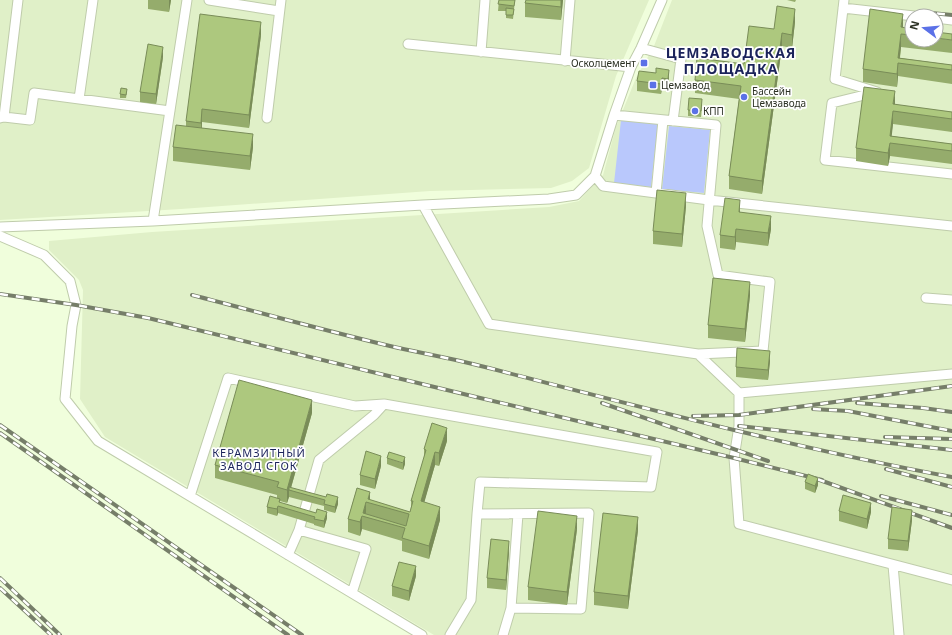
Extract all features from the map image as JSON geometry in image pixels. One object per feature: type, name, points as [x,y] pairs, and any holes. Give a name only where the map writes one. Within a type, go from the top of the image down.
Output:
[{"type":"street","points":[[18,0],[2,117],[30,120],[34,93],[170,111]]},
{"type":"street","points":[[79,100],[93,0]]},
{"type":"street","points":[[153,222],[187,0]]},
{"type":"street","points":[[209,0],[279,11]]},
{"type":"street","points":[[267,118],[281,0]]},
{"type":"street","points":[[481,52],[485,0]]},
{"type":"street","points":[[566,61],[570,0]]},
{"type":"street","points":[[0,227],[153,222],[423,205],[549,199],[576,195],[595,176],[631,67],[642,48],[662,0]]},
{"type":"street","points":[[904,14],[844,4],[835,79],[878,92],[832,103],[825,160],[952,174]]},
{"type":"street","points":[[408,44],[631,67]]},
{"type":"street","points":[[642,48],[681,59],[668,121],[656,193]]},
{"type":"street","points":[[423,205],[489,324],[698,354],[763,351],[770,282],[718,275],[707,226],[716,124],[668,121],[614,115]]},
{"type":"street","points":[[595,176],[603,186],[709,200],[952,226]]},
{"type":"street","points":[[0,236],[44,255],[70,281],[76,305],[72,326],[65,399],[98,441],[422,635]]},
{"type":"street","points":[[926,298],[952,300]]},
{"type":"street","points":[[698,354],[739,393],[738,426],[734,458],[739,524],[952,580]]},
{"type":"street","points":[[739,393],[952,374]]},
{"type":"street","points":[[190,496],[228,378],[355,406],[384,404],[657,452],[651,487],[480,482],[471,600],[450,635]]},
{"type":"street","points":[[288,555],[299,530],[319,460],[374,415],[384,404]]},
{"type":"street","points":[[477,514],[589,513],[580,609],[511,608]]},
{"type":"street","points":[[502,635],[511,608],[518,514]]},
{"type":"street","points":[[299,530],[366,550],[352,593]]},
{"type":"street","points":[[893,565],[899,635]]},
{"type":"shaded area","points":[[0,0],[649,0],[616,76],[589,168],[572,181],[551,188],[430,191],[181,209],[0,220]]},
{"type":"shaded area","points":[[672,0],[952,0],[952,635],[434,635],[105,437],[80,399],[83,290],[79,280],[49,250],[49,241],[152,232],[549,207],[579,201],[603,175],[616,127],[636,78],[654,46]]},
{"type":"shaded area","points":[[621,120],[658,124],[651,187],[614,183]]},
{"type":"shaded area","points":[[669,126],[710,130],[704,193],[662,189]]},
{"type":"building","points":[[499,0],[515,0],[514,6],[498,4]]},
{"type":"building","points":[[526,0],[561,0],[561,7],[525,3]]},
{"type":"building","points":[[777,6],[795,9],[792,35],[782,33],[762,181],[729,176],[741,86],[695,80],[697,58],[744,64],[749,26],[774,29]]},
{"type":"building","points":[[506,8],[514,9],[513,15],[506,15]]},
{"type":"building","points":[[870,9],[903,14],[901,27],[904,28],[904,34],[901,34],[898,58],[952,65],[952,70],[898,63],[897,74],[863,69]]},
{"type":"building","points":[[200,14],[261,22],[249,115],[202,109],[201,123],[186,121]]},
{"type":"building","points":[[944,33],[952,34],[952,40],[944,39]]},
{"type":"building","points":[[148,44],[163,47],[156,94],[140,92]]},
{"type":"building","points":[[656,68],[669,70],[668,79],[662,78],[661,84],[637,81],[639,71],[656,73]]},
{"type":"building","points":[[864,87],[895,91],[893,104],[952,112],[952,119],[893,111],[890,136],[952,144],[952,151],[890,143],[888,153],[856,148]]},
{"type":"building","points":[[121,88],[127,89],[126,95],[120,94]]},
{"type":"building","points":[[689,98],[702,99],[701,111],[688,110]]},
{"type":"building","points":[[176,125],[253,134],[250,156],[173,147]]},
{"type":"building","points":[[657,190],[686,193],[682,234],[653,231]]},
{"type":"building","points":[[725,198],[740,200],[739,212],[771,216],[768,233],[736,229],[735,237],[720,235]]},
{"type":"building","points":[[713,278],[750,282],[745,329],[708,325]]},
{"type":"building","points":[[737,348],[770,351],[768,370],[736,367]]},
{"type":"building","points":[[239,380],[312,400],[287,490],[277,487],[279,482],[215,465]]},
{"type":"building","points":[[432,423],[447,428],[439,453],[435,452],[421,501],[440,507],[429,546],[402,538],[405,528],[362,516],[360,522],[348,519],[357,488],[370,492],[368,499],[410,512],[413,501],[411,501],[426,450],[424,449]],"holes":[[[366,502],[409,514],[406,526],[363,513]]]},
{"type":"building","points":[[366,451],[381,456],[375,479],[360,475]]},
{"type":"building","points":[[389,452],[405,457],[403,463],[387,458]]},
{"type":"building","points":[[808,474],[818,478],[815,486],[805,482]]},
{"type":"building","points":[[289,487],[326,497],[327,494],[338,497],[335,507],[324,504],[325,500],[289,490]]},
{"type":"building","points":[[843,495],[871,503],[867,519],[839,511]]},
{"type":"building","points":[[270,496],[280,499],[279,502],[316,513],[317,509],[327,512],[324,521],[278,506],[277,509],[267,507]]},
{"type":"building","points":[[892,507],[912,510],[908,541],[888,539]]},
{"type":"building","points":[[538,511],[577,516],[567,592],[528,587]]},
{"type":"building","points":[[603,513],[638,517],[628,596],[594,592]]},
{"type":"building","points":[[491,539],[509,541],[506,580],[487,578]]},
{"type":"building","points":[[399,562],[416,566],[409,591],[392,586]]},
{"type":"railway","points":[[944,14],[952,15]]},
{"type":"railway","points":[[0,294],[76,305],[148,318],[822,480]]},
{"type":"railway","points":[[192,295],[365,340],[473,364],[776,440],[893,466],[952,477]]},
{"type":"railway","points":[[693,416],[739,415],[952,386]]},
{"type":"railway","points":[[602,403],[768,461]]},
{"type":"railway","points":[[857,403],[923,408],[952,412]]},
{"type":"railway","points":[[813,409],[848,411],[952,431]]},
{"type":"railway","points":[[0,425],[302,635]]},
{"type":"railway","points":[[739,426],[952,450]]},
{"type":"railway","points":[[0,433],[288,635]]},
{"type":"railway","points":[[885,437],[952,439]]},
{"type":"railway","points":[[886,469],[952,487]]},
{"type":"railway","points":[[817,479],[952,528]]},
{"type":"railway","points":[[881,496],[952,515]]},
{"type":"railway","points":[[0,578],[60,635]]},
{"type":"railway","points":[[0,588],[51,635]]},
{"type":"place","name":"Осколцемент","points":[[644,63]]},
{"type":"place","name":"Цемзавод","points":[[653,85]]},
{"type":"place","name":"Бассейн Цемзавода","points":[[744,97]]},
{"type":"place","name":"КПП","points":[[695,111]]},
{"type":"district","name":"ЦЕМЗАВОДСКАЯ ПЛОЩАДКА","points":[[731,62]]},
{"type":"district","name":"КЕРАМЗИТНЫЙ ЗАВОД СГОК","points":[[259,459]]}]
